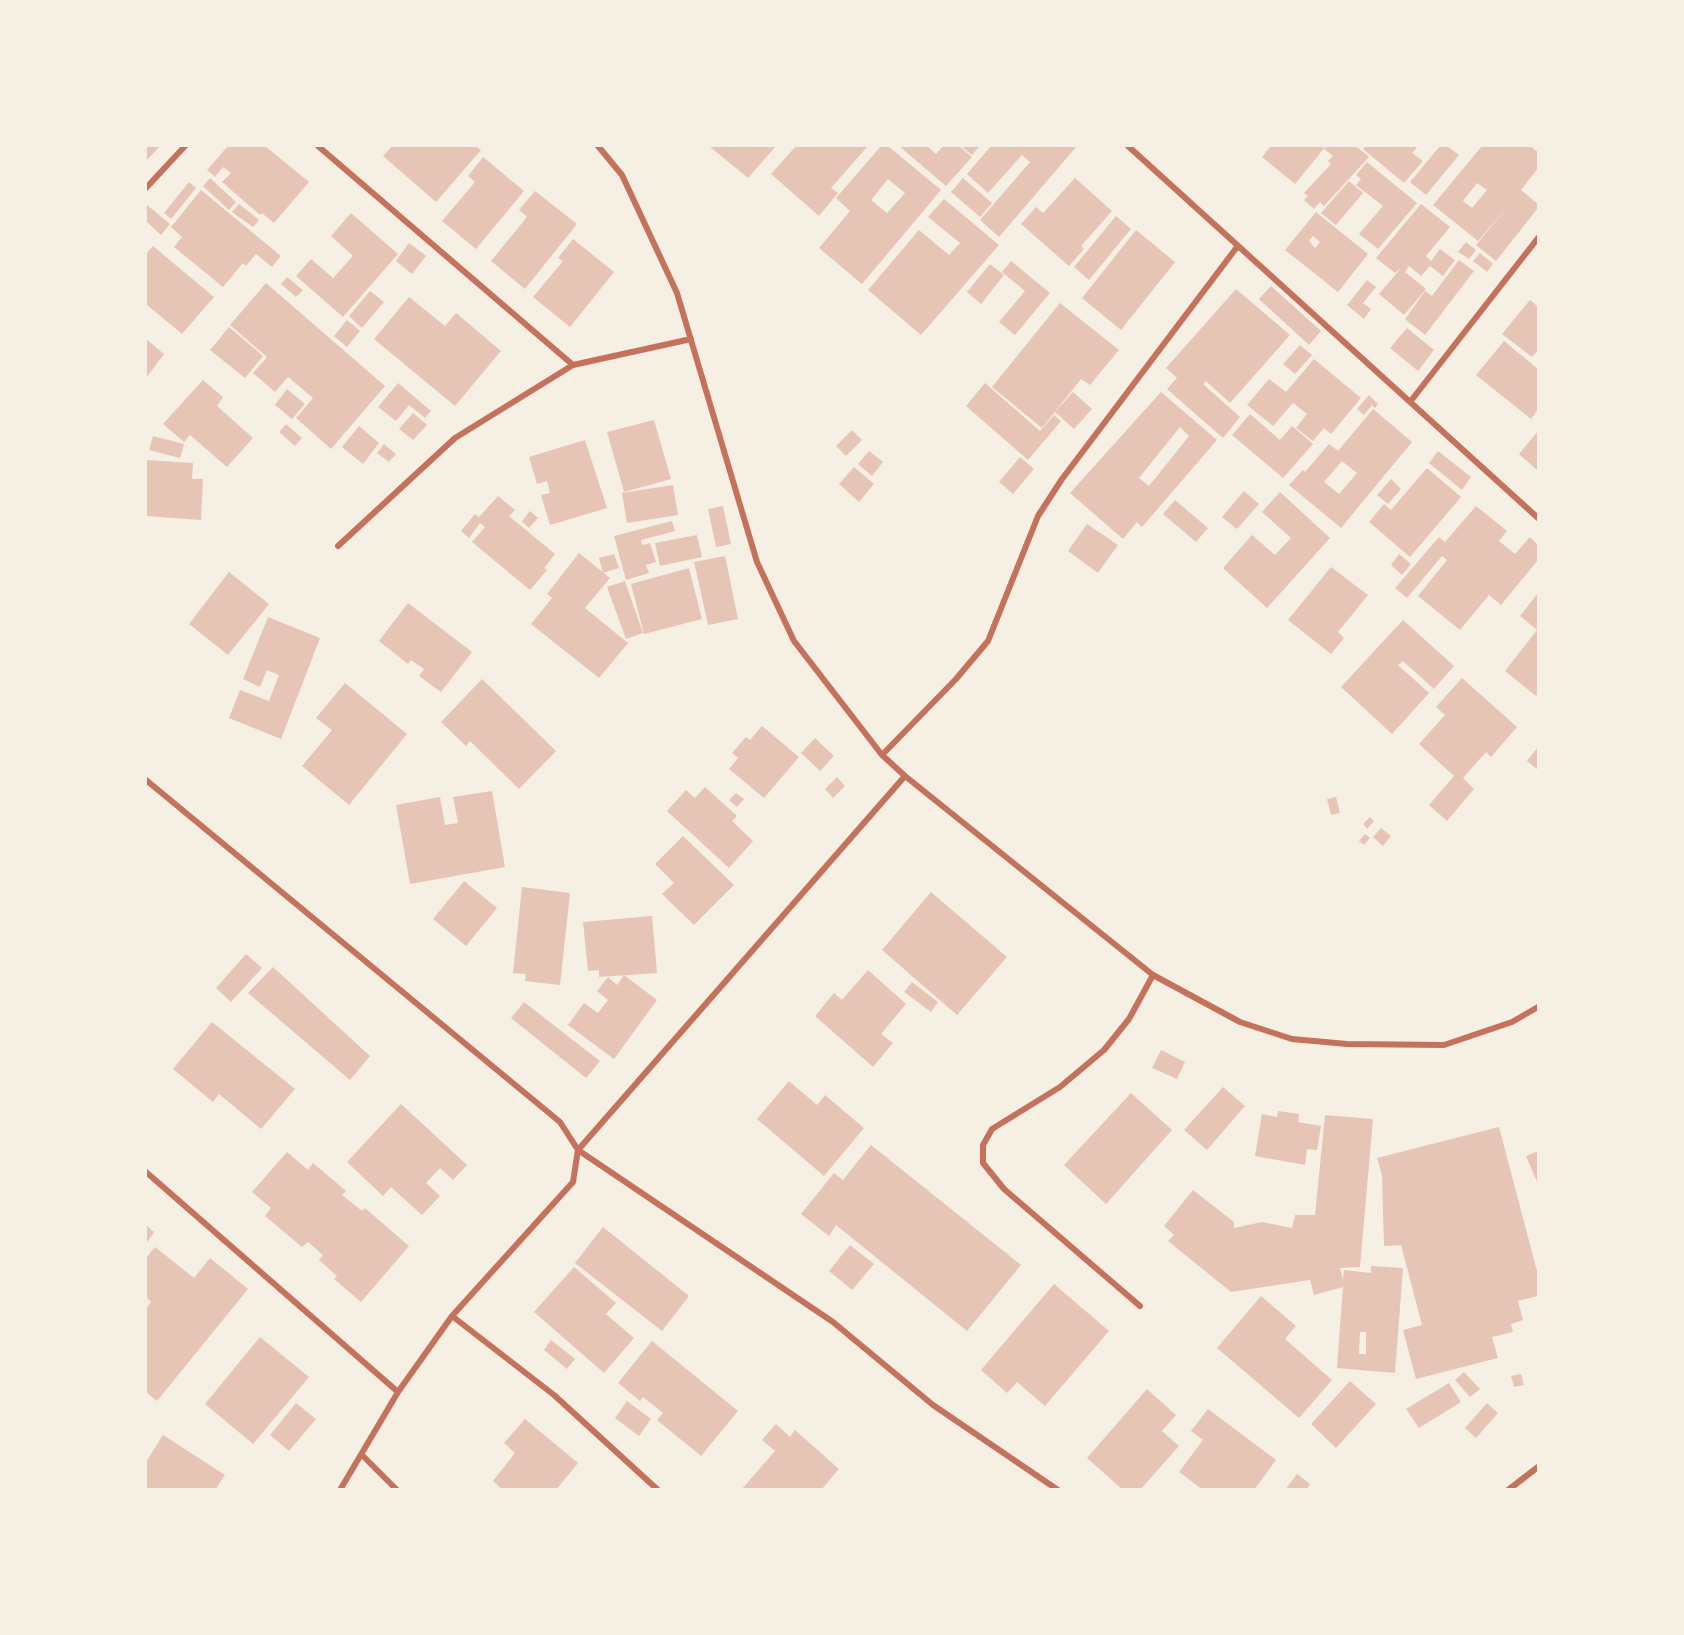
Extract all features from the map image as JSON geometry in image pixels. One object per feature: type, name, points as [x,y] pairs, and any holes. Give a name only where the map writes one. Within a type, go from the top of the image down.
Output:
[{"type":"street","points":[[146,188],[185,146]]},
{"type":"street","points":[[318,146],[573,365]]},
{"type":"street","points":[[598,146],[622,175],[677,293],[757,562],[794,641],[882,755],[905,776],[1154,975],[1240,1022],[1292,1040],[1347,1044],[1444,1045],[1512,1022],[1539,1007]]},
{"type":"street","points":[[1128,146],[1539,518]]},
{"type":"street","points":[[1410,402],[1539,238]]},
{"type":"street","points":[[882,755],[956,679],[988,641],[1038,516],[1062,479],[1237,247]]},
{"type":"street","points":[[338,546],[455,438],[573,365],[691,339]]},
{"type":"street","points":[[340,1490],[398,1392],[452,1316],[573,1182],[578,1150],[905,776]]},
{"type":"street","points":[[146,780],[560,1122],[578,1150],[833,1322],[933,1405],[1058,1490]]},
{"type":"street","points":[[1140,1306],[1004,1189],[982,1164],[982,1145],[992,1129],[1060,1087],[1104,1050],[1129,1019],[1154,975]]},
{"type":"street","points":[[146,1172],[398,1392]]},
{"type":"street","points":[[452,1316],[554,1395],[658,1490]]},
{"type":"street","points":[[362,1455],[397,1490]]},
{"type":"street","points":[[1508,1490],[1539,1467]]},
{"type":"building","points":[[146,146],[160,146],[146,161]]},
{"type":"building","points":[[228,146],[265,146],[309,182],[274,223],[262,213],[260,215],[222,182],[231,173],[223,167],[215,177],[207,170]]},
{"type":"building","points":[[392,146],[476,146],[481,150],[436,202],[383,156]]},
{"type":"building","points":[[709,146],[776,146],[748,178]]},
{"type":"building","points":[[796,146],[867,147],[831,188],[838,193],[819,216],[771,174]]},
{"type":"building","points":[[881,146],[888,146],[941,190],[862,284],[819,248],[850,211],[836,198]],"holes":[[[888,179],[905,193],[887,213],[871,200]]]},
{"type":"building","points":[[899,146],[927,146],[936,154],[943,146],[959,146],[972,157],[946,186]]},
{"type":"building","points":[[961,146],[980,146],[972,155]]},
{"type":"building","points":[[991,146],[1077,146],[999,237],[980,220],[1030,162],[1022,155],[988,193],[967,174]]},
{"type":"building","points":[[1271,146],[1326,146],[1295,184],[1262,157]]},
{"type":"building","points":[[1328,146],[1356,146],[1369,157],[1324,206],[1320,202],[1314,209],[1304,200],[1308,196],[1304,193],[1331,164],[1328,161],[1333,156],[1324,149]]},
{"type":"building","points":[[1366,146],[1418,146],[1412,153],[1423,161],[1404,183],[1363,149]]},
{"type":"building","points":[[1440,146],[1447,146],[1459,155],[1426,195],[1410,182]]},
{"type":"building","points":[[1482,146],[1530,146],[1538,152],[1538,168],[1521,190],[1538,204],[1538,208],[1496,261],[1476,245],[1510,204],[1478,241],[1433,205]],"holes":[[[1477,183],[1487,190],[1472,208],[1463,201]]]},
{"type":"building","points":[[483,157],[524,191],[476,249],[442,221],[475,182],[468,176]]},
{"type":"building","points":[[1367,162],[1417,203],[1378,249],[1359,234],[1383,206],[1356,185],[1361,179],[1356,175]]},
{"type":"building","points":[[210,178],[236,202],[229,210],[203,186]]},
{"type":"building","points":[[963,178],[992,203],[980,217],[951,192]]},
{"type":"building","points":[[1075,178],[1112,211],[1081,246],[1084,249],[1069,266],[1021,224],[1036,207],[1043,213]]},
{"type":"building","points":[[1349,181],[1363,193],[1336,225],[1321,213]]},
{"type":"building","points":[[189,182],[196,188],[171,219],[164,213]]},
{"type":"building","points":[[201,190],[281,256],[272,267],[256,254],[246,266],[243,263],[223,287],[174,247],[182,237],[171,227]]},
{"type":"building","points":[[535,191],[577,224],[525,289],[491,261],[527,217],[519,210]]},
{"type":"building","points":[[944,199],[999,245],[921,335],[868,290],[919,230],[949,255],[960,243],[928,217]]},
{"type":"building","points":[[239,204],[259,220],[253,227],[232,212]]},
{"type":"building","points":[[1421,204],[1450,227],[1426,256],[1431,261],[1440,249],[1455,260],[1443,276],[1430,266],[1421,276],[1409,266],[1405,272],[1426,289],[1404,315],[1379,294],[1401,268],[1395,273],[1376,258]]},
{"type":"building","points":[[147,205],[170,224],[161,235],[146,221]]},
{"type":"building","points":[[1316,212],[1368,254],[1338,292],[1285,250]],"holes":[[[1313,236],[1320,242],[1315,248],[1309,241]]]},
{"type":"building","points":[[351,213],[398,254],[343,317],[296,276],[311,259],[333,278],[353,256],[331,236]]},
{"type":"building","points":[[1116,216],[1131,229],[1089,280],[1074,267]]},
{"type":"building","points":[[1136,230],[1175,262],[1121,330],[1082,298]]},
{"type":"building","points":[[573,239],[614,272],[570,327],[533,297],[563,261],[558,258]]},
{"type":"building","points":[[1466,242],[1476,250],[1469,259],[1458,252]]},
{"type":"building","points":[[409,243],[426,256],[412,274],[396,261]]},
{"type":"building","points":[[153,246],[214,297],[182,334],[146,304],[146,254]]},
{"type":"building","points":[[1480,253],[1493,264],[1487,272],[1473,261]]},
{"type":"building","points":[[1459,260],[1474,271],[1425,335],[1405,319],[1425,291],[1432,296]]},
{"type":"building","points":[[1011,261],[1050,293],[1015,335],[999,322],[1025,291],[1002,272]]},
{"type":"building","points":[[990,264],[1004,275],[981,304],[967,292]]},
{"type":"building","points":[[287,277],[303,290],[296,297],[281,284]]},
{"type":"building","points":[[1367,280],[1376,287],[1363,303],[1371,309],[1364,319],[1347,305]]},
{"type":"building","points":[[266,283],[385,386],[331,449],[296,418],[313,398],[288,377],[275,392],[253,373],[267,357],[230,325]]},
{"type":"building","points":[[1271,286],[1321,331],[1309,345],[1259,299]]},
{"type":"building","points":[[1236,289],[1290,335],[1230,403],[1206,381],[1203,384],[1240,417],[1223,438],[1167,389],[1177,378],[1166,368]]},
{"type":"building","points":[[370,291],[384,302],[362,328],[349,316]]},
{"type":"building","points":[[409,297],[445,326],[456,313],[501,351],[455,406],[374,339]]},
{"type":"building","points":[[1530,300],[1538,307],[1538,350],[1532,357],[1502,334]]},
{"type":"building","points":[[1060,303],[1119,350],[1090,385],[1081,379],[1042,428],[992,387]]},
{"type":"building","points":[[347,320],[360,331],[347,347],[334,336]]},
{"type":"building","points":[[229,327],[263,356],[245,378],[210,350]]},
{"type":"building","points":[[1407,328],[1434,350],[1418,371],[1390,348]]},
{"type":"building","points":[[146,339],[164,354],[146,378]]},
{"type":"building","points":[[1504,341],[1538,369],[1538,409],[1531,419],[1476,375]]},
{"type":"building","points":[[1300,345],[1312,355],[1295,374],[1283,364]]},
{"type":"building","points":[[1314,359],[1361,398],[1331,434],[1324,428],[1313,441],[1296,428],[1307,414],[1293,403],[1273,426],[1247,405],[1269,379],[1286,392]]},
{"type":"building","points":[[203,380],[223,397],[217,406],[253,438],[227,467],[190,435],[184,442],[163,424]]},
{"type":"building","points":[[398,383],[431,411],[425,418],[409,405],[396,421],[378,407]]},
{"type":"building","points":[[985,383],[1040,431],[1054,415],[1061,421],[1028,460],[966,406]]},
{"type":"building","points":[[287,389],[305,404],[292,419],[275,405]]},
{"type":"building","points":[[1073,392],[1092,409],[1074,429],[1055,412]]},
{"type":"building","points":[[1161,392],[1217,440],[1142,527],[1137,522],[1123,539],[1070,493]],"holes":[[[1180,427],[1189,436],[1149,486],[1139,478]]]},
{"type":"building","points":[[1369,395],[1378,404],[1375,408],[1372,405],[1364,415],[1357,409]]},
{"type":"building","points":[[1373,409],[1412,442],[1341,528],[1289,485],[1303,470],[1305,472],[1329,444],[1338,451]],"holes":[[[1342,461],[1357,473],[1339,494],[1324,482]]]},
{"type":"building","points":[[413,413],[427,425],[413,440],[399,429]]},
{"type":"building","points":[[1250,414],[1280,440],[1292,426],[1313,444],[1283,478],[1232,435]]},
{"type":"building","points":[[654,420],[671,479],[624,492],[607,432]]},
{"type":"building","points":[[286,424],[302,438],[295,446],[279,432]]},
{"type":"building","points":[[359,426],[379,443],[363,464],[342,447]]},
{"type":"building","points":[[852,430],[862,440],[846,456],[836,446]]},
{"type":"building","points":[[1538,431],[1538,471],[1519,454]]},
{"type":"building","points":[[153,436],[184,444],[180,458],[149,450]]},
{"type":"building","points":[[585,440],[607,508],[550,525],[541,495],[550,493],[547,481],[537,484],[529,457]]},
{"type":"building","points":[[384,444],[396,454],[389,462],[377,453]]},
{"type":"building","points":[[869,451],[883,462],[872,476],[858,464]]},
{"type":"building","points":[[1438,451],[1471,477],[1462,490],[1429,463]]},
{"type":"building","points":[[1020,457],[1034,469],[1013,494],[999,482]]},
{"type":"building","points":[[146,460],[193,463],[192,479],[203,479],[201,520],[146,516]]},
{"type":"building","points":[[854,467],[874,484],[859,502],[839,484]]},
{"type":"building","points":[[1427,468],[1461,497],[1410,557],[1369,522],[1384,504],[1391,510]]},
{"type":"building","points":[[1391,479],[1401,489],[1388,504],[1377,495]]},
{"type":"building","points":[[673,485],[678,515],[627,523],[622,493]]},
{"type":"building","points":[[1244,491],[1259,504],[1237,529],[1222,517]]},
{"type":"building","points":[[1280,492],[1330,538],[1267,608],[1223,568],[1252,535],[1275,555],[1291,538],[1262,512]]},
{"type":"building","points":[[498,496],[515,510],[509,516],[555,554],[544,568],[547,570],[530,590],[472,542],[485,527],[480,523],[469,538],[461,531],[475,514],[479,517]]},
{"type":"building","points":[[1175,500],[1208,528],[1196,542],[1163,514]]},
{"type":"building","points":[[723,506],[731,544],[716,547],[708,509]]},
{"type":"building","points":[[1476,506],[1507,531],[1499,541],[1515,554],[1530,537],[1538,545],[1538,560],[1501,605],[1489,595],[1460,630],[1418,596],[1447,560],[1442,556],[1407,598],[1395,588],[1439,537],[1445,542]]},
{"type":"building","points":[[530,511],[538,518],[529,528],[522,521]]},
{"type":"building","points":[[672,521],[675,531],[641,540],[642,545],[650,543],[656,562],[646,565],[649,573],[626,580],[614,536]]},
{"type":"building","points":[[1087,524],[1118,545],[1098,573],[1068,551]]},
{"type":"building","points":[[697,535],[702,557],[660,566],[655,543]]},
{"type":"building","points":[[579,553],[610,578],[585,608],[628,643],[599,678],[531,624],[552,598],[547,594]]},
{"type":"building","points":[[614,554],[619,568],[603,573],[599,558]]},
{"type":"building","points":[[1399,554],[1411,564],[1402,575],[1391,565]]},
{"type":"building","points":[[725,556],[738,619],[708,625],[694,562]]},
{"type":"building","points":[[1331,567],[1368,595],[1338,632],[1344,638],[1331,654],[1288,620]]},
{"type":"building","points":[[689,568],[702,619],[644,634],[631,584]]},
{"type":"building","points":[[229,572],[269,604],[228,655],[189,624]]},
{"type":"building","points":[[625,581],[643,633],[626,639],[607,587]]},
{"type":"building","points":[[1538,593],[1538,693],[1536,696],[1505,671],[1537,630],[1520,616]]},
{"type":"building","points":[[408,603],[472,652],[441,692],[419,676],[424,669],[411,660],[408,664],[379,641]]},
{"type":"building","points":[[268,617],[320,638],[281,739],[229,718],[240,690],[269,701],[279,675],[267,670],[260,687],[243,679]]},
{"type":"building","points":[[1403,620],[1454,666],[1434,689],[1403,661],[1398,665],[1429,693],[1392,734],[1341,687]]},
{"type":"building","points":[[1462,678],[1517,727],[1491,757],[1486,752],[1463,778],[1474,789],[1447,821],[1429,805],[1454,776],[1419,744],[1445,715],[1436,707]]},
{"type":"building","points":[[482,679],[556,751],[519,789],[470,741],[466,746],[441,722]]},
{"type":"building","points":[[345,683],[407,734],[349,805],[302,766],[332,730],[316,718]]},
{"type":"building","points":[[762,726],[799,757],[764,798],[729,769],[738,758],[732,753],[746,737],[750,740]]},
{"type":"building","points":[[815,738],[834,756],[820,771],[801,753]]},
{"type":"building","points":[[1538,747],[1538,770],[1527,761]]},
{"type":"building","points":[[837,777],[845,786],[833,798],[825,789]]},
{"type":"building","points":[[705,787],[737,816],[732,821],[753,841],[729,868],[667,811],[686,790],[695,798]]},
{"type":"building","points":[[492,791],[505,867],[410,884],[396,805],[440,797],[445,825],[458,823],[453,797]]},
{"type":"building","points":[[736,793],[744,799],[737,807],[729,800]]},
{"type":"building","points":[[1336,797],[1340,813],[1331,815],[1327,799]]},
{"type":"building","points":[[1370,817],[1374,821],[1367,829],[1363,824]]},
{"type":"building","points":[[1381,828],[1391,836],[1383,846],[1373,837]]},
{"type":"building","points":[[1365,834],[1370,838],[1364,845],[1359,841]]},
{"type":"building","points":[[683,836],[734,885],[694,925],[662,894],[674,883],[655,864]]},
{"type":"building","points":[[464,881],[497,908],[466,946],[433,919]]},
{"type":"building","points":[[522,887],[570,893],[560,985],[525,981],[526,974],[513,973]]},
{"type":"building","points":[[931,892],[1007,957],[957,1015],[882,950]]},
{"type":"building","points":[[652,916],[657,973],[599,977],[599,970],[588,971],[583,922]]},
{"type":"building","points":[[246,954],[262,968],[231,1002],[216,988]]},
{"type":"building","points":[[273,967],[370,1056],[350,1080],[248,993]]},
{"type":"building","points":[[868,970],[906,1004],[881,1034],[893,1043],[873,1067],[815,1016],[834,993],[842,1000]]},
{"type":"building","points":[[624,975],[657,1000],[614,1059],[568,1025],[584,1003],[598,1013],[608,1000],[597,991],[608,977],[617,985]]},
{"type":"building","points":[[912,982],[938,1002],[931,1012],[904,992]]},
{"type":"building","points":[[524,1002],[600,1061],[586,1078],[511,1018]]},
{"type":"building","points":[[212,1022],[295,1089],[261,1129],[219,1094],[213,1102],[173,1069]]},
{"type":"building","points":[[1161,1050],[1185,1062],[1177,1079],[1152,1068]]},
{"type":"building","points":[[789,1081],[817,1105],[825,1095],[864,1128],[824,1176],[757,1119]]},
{"type":"building","points":[[1223,1087],[1245,1106],[1207,1150],[1184,1130]]},
{"type":"building","points":[[1131,1093],[1172,1130],[1106,1204],[1064,1165]]},
{"type":"building","points":[[401,1104],[467,1165],[453,1180],[440,1168],[426,1183],[440,1196],[422,1215],[391,1187],[383,1196],[347,1162]]},
{"type":"building","points":[[1278,1111],[1299,1114],[1298,1122],[1321,1126],[1317,1150],[1307,1149],[1305,1165],[1255,1156],[1262,1114],[1277,1117]]},
{"type":"building","points":[[1325,1115],[1373,1119],[1360,1267],[1340,1268],[1343,1280],[1344,1270],[1371,1273],[1371,1266],[1403,1268],[1395,1373],[1337,1368],[1343,1287],[1314,1295],[1310,1280],[1231,1292],[1168,1241],[1174,1235],[1164,1226],[1193,1190],[1234,1222],[1234,1228],[1262,1222],[1292,1228],[1295,1215],[1315,1215]],"holes":[[[1360,1332],[1366,1332],[1366,1354],[1359,1354]]]},
{"type":"building","points":[[1499,1127],[1538,1275],[1538,1296],[1518,1301],[1523,1320],[1511,1324],[1513,1332],[1492,1337],[1498,1358],[1416,1379],[1403,1330],[1422,1325],[1401,1245],[1384,1246],[1382,1175],[1377,1158]]},
{"type":"building","points":[[871,1145],[1021,1265],[967,1331],[836,1225],[829,1236],[801,1214],[834,1173],[843,1180]]},
{"type":"building","points":[[1538,1151],[1538,1184],[1526,1156]]},
{"type":"building","points":[[287,1152],[308,1170],[313,1163],[346,1191],[342,1195],[362,1211],[365,1208],[409,1246],[361,1302],[334,1279],[337,1276],[319,1260],[323,1255],[308,1242],[302,1247],[265,1216],[271,1208],[252,1192]]},
{"type":"building","points":[[146,1225],[154,1232],[146,1244]]},
{"type":"building","points":[[603,1227],[689,1296],[662,1331],[575,1263]]},
{"type":"building","points":[[850,1245],[874,1264],[852,1290],[829,1271]]},
{"type":"building","points":[[155,1247],[194,1278],[210,1258],[248,1289],[157,1401],[146,1392],[146,1309],[151,1302],[146,1297],[146,1258]]},
{"type":"building","points":[[574,1267],[616,1303],[606,1314],[634,1338],[604,1373],[534,1312]]},
{"type":"building","points":[[1054,1284],[1109,1331],[1045,1406],[1017,1382],[1007,1393],[981,1370]]},
{"type":"building","points":[[1261,1296],[1296,1326],[1285,1339],[1332,1380],[1299,1418],[1217,1348]]},
{"type":"building","points":[[260,1337],[309,1377],[253,1444],[205,1404]]},
{"type":"building","points":[[551,1340],[575,1359],[567,1369],[544,1350]]},
{"type":"building","points":[[652,1341],[738,1411],[701,1456],[657,1420],[663,1413],[643,1397],[640,1401],[618,1383]]},
{"type":"building","points":[[1464,1372],[1480,1389],[1470,1397],[1455,1380]]},
{"type":"building","points":[[1521,1374],[1524,1385],[1514,1387],[1511,1376]]},
{"type":"building","points":[[1350,1381],[1376,1404],[1336,1448],[1311,1424]]},
{"type":"building","points":[[1449,1383],[1461,1402],[1419,1428],[1406,1409]]},
{"type":"building","points":[[1147,1389],[1176,1415],[1162,1431],[1179,1446],[1140,1490],[1123,1490],[1087,1458]]},
{"type":"building","points":[[627,1401],[651,1419],[639,1436],[615,1418]]},
{"type":"building","points":[[296,1403],[316,1419],[289,1451],[270,1435]]},
{"type":"building","points":[[1487,1403],[1498,1413],[1476,1438],[1465,1428]]},
{"type":"building","points":[[1208,1409],[1276,1460],[1254,1490],[1203,1490],[1179,1472],[1203,1440],[1191,1431]]},
{"type":"building","points":[[525,1419],[578,1463],[556,1490],[503,1490],[493,1481],[515,1453],[504,1443]]},
{"type":"building","points":[[776,1424],[790,1437],[795,1430],[839,1469],[821,1490],[741,1490],[775,1451],[762,1440]]},
{"type":"building","points":[[163,1435],[225,1475],[215,1490],[146,1490],[146,1462]]},
{"type":"building","points":[[1297,1474],[1310,1484],[1306,1490],[1285,1490]]}]
